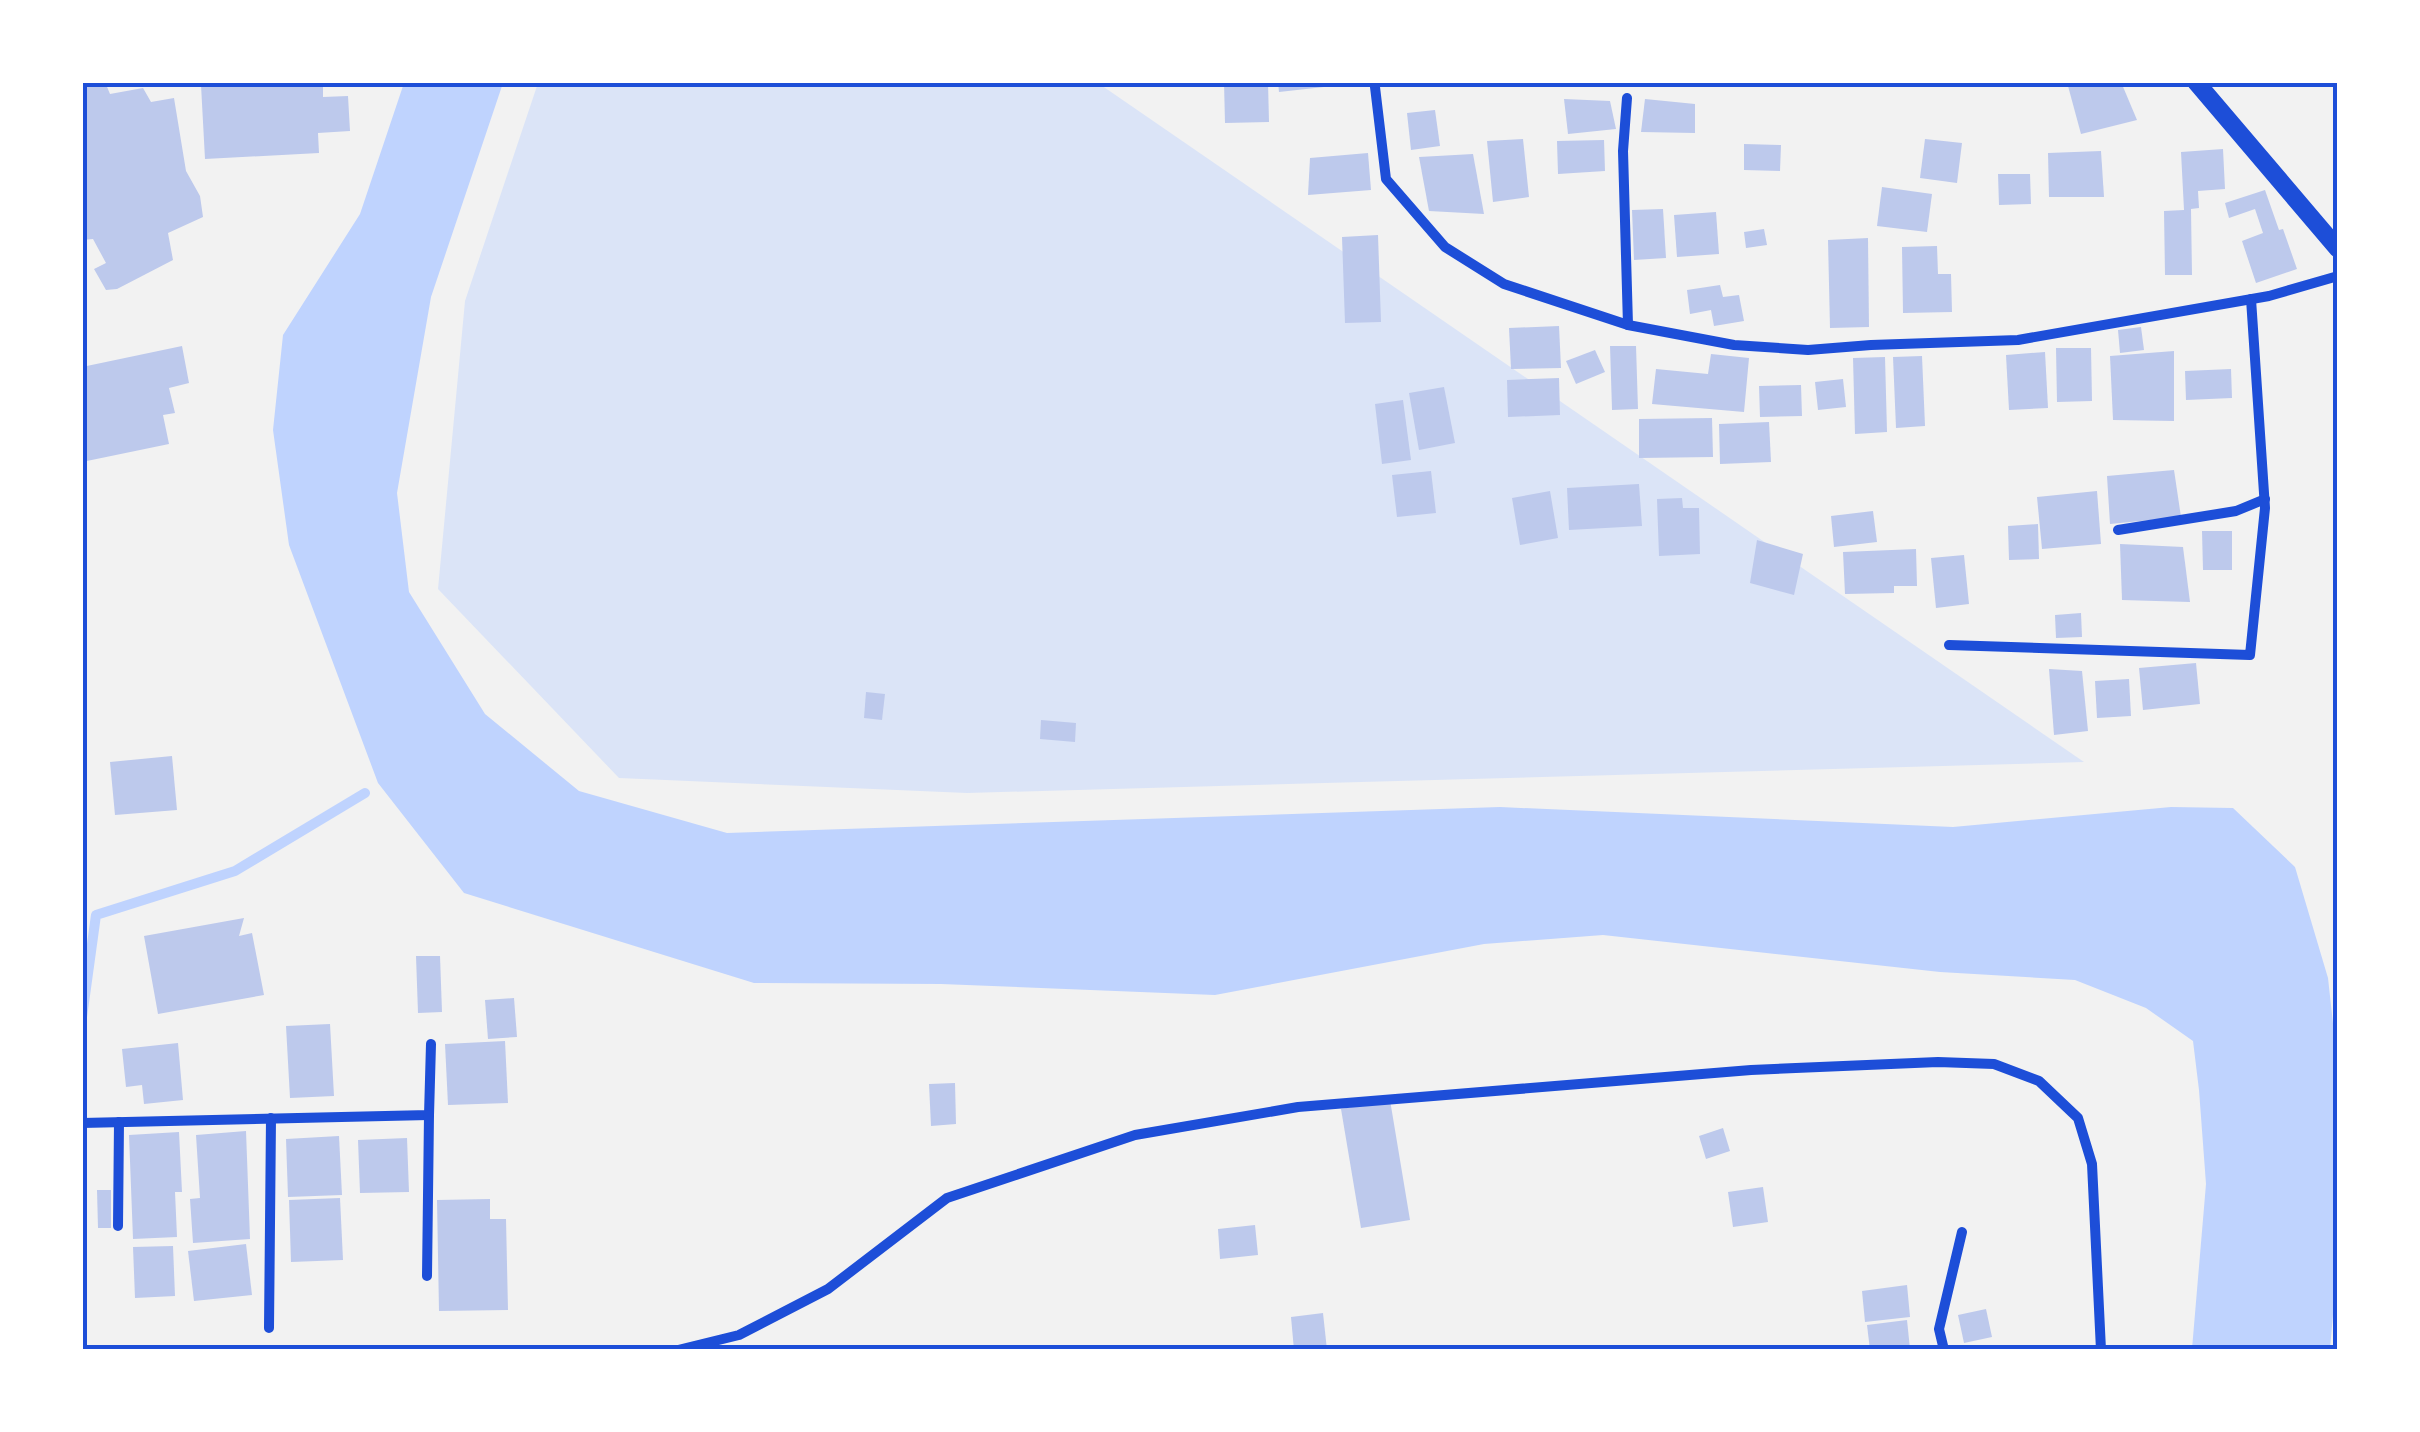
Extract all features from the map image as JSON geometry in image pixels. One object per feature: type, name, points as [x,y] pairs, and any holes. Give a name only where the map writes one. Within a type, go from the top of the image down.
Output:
[{"type":"street","points":[[2196,82],[2338,249]]},
{"type":"street","points":[[1375,87],[1386,180],[1445,247],[1504,284],[1628,325],[1734,345],[1808,350],[2018,340],[2251,300],[2338,276]]},
{"type":"street","points":[[1627,98],[1623,151],[1628,325]]},
{"type":"street","points":[[1949,644],[2250,655],[2264,499],[2251,300]]},
{"type":"street","points":[[2118,530],[2236,511],[2264,499]]},
{"type":"street","points":[[428,1276],[432,1044]]},
{"type":"street","points":[[678,1350],[740,1335],[828,1290],[947,1198],[1135,1136],[1298,1108],[1752,1070],[1938,1062],[1994,1064],[2040,1080],[2078,1118],[2092,1164],[2101,1350]]},
{"type":"street","points":[[82,1123],[429,1115]]},
{"type":"street","points":[[269,1328],[271,1118]]},
{"type":"street","points":[[118,1226],[119,1122]]},
{"type":"street","points":[[1944,1350],[1939,1329],[1962,1232]]},
{"type":"shaded area","points":[[538,83],[1098,83],[2084,762],[967,793],[619,778],[438,589],[465,301]]},
{"type":"water","points":[[404,83],[503,83],[431,297],[397,493],[409,592],[485,714],[579,791],[727,833],[1500,807],[1953,827],[2171,807],[2233,808],[2295,867],[2328,978],[2338,1069],[2338,1258],[2330,1349],[2192,1349],[2206,1184],[2193,1041],[2146,1008],[2075,980],[1940,972],[1603,935],[1484,944],[1215,995],[941,984],[754,983],[464,893],[378,783],[289,545],[273,430],[283,335],[360,214]]},
{"type":"building","points":[[93,82],[105,82],[110,94],[143,88],[151,102],[174,98],[186,171],[200,196],[203,217],[168,233],[173,260],[117,289],[106,290],[94,269],[106,263],[93,239],[82,240],[82,88]]},
{"type":"building","points":[[323,82],[323,97],[348,96],[350,131],[318,133],[319,153],[205,159],[201,85]]},
{"type":"building","points":[[1224,82],[1268,82],[1269,122],[1225,123]]},
{"type":"building","points":[[1278,82],[1342,82],[1342,85],[1279,92]]},
{"type":"building","points":[[2080,82],[2121,82],[2137,120],[2081,134],[2068,86]]},
{"type":"building","points":[[1564,99],[1610,101],[1616,129],[1568,134]]},
{"type":"building","points":[[1645,99],[1695,104],[1695,133],[1641,132]]},
{"type":"building","points":[[1435,110],[1440,146],[1411,150],[1407,113]]},
{"type":"building","points":[[1523,139],[1529,197],[1493,202],[1487,141]]},
{"type":"building","points":[[1925,139],[1962,143],[1957,183],[1920,178]]},
{"type":"building","points":[[1604,140],[1605,171],[1558,174],[1557,141]]},
{"type":"building","points":[[1744,144],[1781,145],[1780,171],[1744,170]]},
{"type":"building","points":[[2223,149],[2225,189],[2198,191],[2199,208],[2191,209],[2192,275],[2165,275],[2164,211],[2184,210],[2181,152]]},
{"type":"building","points":[[2101,151],[2104,197],[2049,197],[2048,153]]},
{"type":"building","points":[[1368,153],[1371,190],[1308,195],[1310,158]]},
{"type":"building","points":[[1473,154],[1484,214],[1429,211],[1419,157]]},
{"type":"building","points":[[1998,174],[2030,174],[2031,204],[1999,205]]},
{"type":"building","points":[[1882,187],[1932,194],[1927,232],[1877,226]]},
{"type":"building","points":[[2265,190],[2297,269],[2256,283],[2242,241],[2263,233],[2255,209],[2229,218],[2225,203]]},
{"type":"building","points":[[1663,209],[1666,258],[1634,260],[1632,210]]},
{"type":"building","points":[[1716,212],[1719,254],[1677,257],[1674,215]]},
{"type":"building","points":[[1764,229],[1767,245],[1746,248],[1744,232]]},
{"type":"building","points":[[1378,235],[1381,322],[1345,323],[1342,237]]},
{"type":"building","points":[[1868,238],[1869,327],[1830,328],[1828,240]]},
{"type":"building","points":[[1937,246],[1938,274],[1951,274],[1952,312],[1903,313],[1902,247]]},
{"type":"building","points":[[1720,285],[1723,297],[1739,295],[1744,321],[1714,326],[1711,310],[1690,314],[1687,290]]},
{"type":"building","points":[[1559,326],[1561,368],[1511,369],[1509,328]]},
{"type":"building","points":[[2141,327],[2144,350],[2120,353],[2118,330]]},
{"type":"building","points":[[182,346],[189,383],[169,388],[175,413],[163,415],[169,444],[82,462],[82,367]]},
{"type":"building","points":[[1610,346],[1636,346],[1638,409],[1612,410]]},
{"type":"building","points":[[2056,348],[2091,348],[2092,401],[2057,402]]},
{"type":"building","points":[[1595,350],[1605,372],[1576,384],[1566,361]]},
{"type":"building","points":[[2174,351],[2174,421],[2113,420],[2110,356]]},
{"type":"building","points":[[2045,352],[2048,408],[2009,410],[2006,355]]},
{"type":"building","points":[[1711,354],[1749,358],[1744,412],[1652,404],[1656,369],[1708,374]]},
{"type":"building","points":[[1922,356],[1925,426],[1896,428],[1893,357]]},
{"type":"building","points":[[1885,357],[1887,432],[1855,434],[1853,358]]},
{"type":"building","points":[[2231,369],[2232,398],[2186,400],[2185,371]]},
{"type":"building","points":[[1559,378],[1560,415],[1508,417],[1507,380]]},
{"type":"building","points":[[1843,379],[1846,407],[1818,410],[1815,382]]},
{"type":"building","points":[[1801,385],[1802,416],[1760,417],[1759,386]]},
{"type":"building","points":[[1444,387],[1455,443],[1419,450],[1409,393]]},
{"type":"building","points":[[1403,400],[1411,460],[1382,464],[1375,404]]},
{"type":"building","points":[[1712,418],[1713,457],[1639,458],[1639,419]]},
{"type":"building","points":[[1769,422],[1771,462],[1720,464],[1719,424]]},
{"type":"building","points":[[2174,470],[2181,517],[2110,524],[2107,476]]},
{"type":"building","points":[[1431,471],[1436,513],[1397,517],[1392,475]]},
{"type":"building","points":[[1639,484],[1642,526],[1569,530],[1567,488]]},
{"type":"building","points":[[1550,491],[1558,538],[1520,545],[1512,498]]},
{"type":"building","points":[[2097,491],[2101,544],[2042,549],[2037,497]]},
{"type":"building","points":[[1682,498],[1683,508],[1699,508],[1700,554],[1659,556],[1657,499]]},
{"type":"building","points":[[1873,511],[1877,542],[1834,547],[1831,516]]},
{"type":"building","points":[[2038,524],[2039,559],[2009,560],[2008,526]]},
{"type":"building","points":[[2202,531],[2232,531],[2232,570],[2203,570]]},
{"type":"building","points":[[1757,540],[1803,554],[1794,595],[1750,583]]},
{"type":"building","points":[[2120,544],[2183,547],[2190,602],[2122,600]]},
{"type":"building","points":[[1916,549],[1917,586],[1894,586],[1894,593],[1845,594],[1843,552]]},
{"type":"building","points":[[1964,555],[1969,604],[1936,608],[1931,558]]},
{"type":"building","points":[[2081,613],[2082,637],[2056,638],[2055,615]]},
{"type":"building","points":[[2196,663],[2200,704],[2143,710],[2139,668]]},
{"type":"building","points":[[2049,669],[2082,671],[2088,731],[2054,735]]},
{"type":"building","points":[[2129,679],[2131,716],[2097,718],[2095,681]]},
{"type":"building","points":[[866,692],[885,694],[882,720],[864,718]]},
{"type":"building","points":[[1041,720],[1076,723],[1075,742],[1040,739]]},
{"type":"building","points":[[172,756],[177,810],[115,815],[110,762]]},
{"type":"building","points":[[244,918],[239,936],[252,933],[264,995],[158,1014],[144,936]]},
{"type":"building","points":[[416,956],[440,956],[442,1012],[418,1013]]},
{"type":"building","points":[[514,998],[517,1037],[488,1039],[485,1000]]},
{"type":"building","points":[[330,1024],[334,1096],[290,1098],[286,1026]]},
{"type":"building","points":[[505,1041],[508,1103],[448,1105],[445,1044]]},
{"type":"building","points":[[178,1043],[183,1100],[144,1104],[142,1085],[126,1087],[122,1049]]},
{"type":"building","points":[[955,1083],[956,1124],[931,1126],[929,1084]]},
{"type":"building","points":[[1390,1100],[1410,1220],[1361,1228],[1341,1109]]},
{"type":"building","points":[[1723,1128],[1730,1151],[1706,1159],[1699,1136]]},
{"type":"building","points":[[246,1131],[250,1239],[193,1243],[190,1199],[200,1198],[196,1135]]},
{"type":"building","points":[[179,1132],[182,1192],[175,1192],[177,1237],[133,1239],[129,1135]]},
{"type":"building","points":[[339,1136],[342,1195],[288,1197],[286,1139]]},
{"type":"building","points":[[407,1138],[409,1192],[360,1193],[358,1140]]},
{"type":"building","points":[[1763,1187],[1768,1222],[1733,1227],[1728,1192]]},
{"type":"building","points":[[97,1190],[111,1190],[111,1228],[98,1228]]},
{"type":"building","points":[[340,1198],[343,1260],[291,1262],[289,1200]]},
{"type":"building","points":[[490,1199],[490,1219],[506,1219],[508,1310],[439,1311],[437,1200]]},
{"type":"building","points":[[1255,1225],[1258,1255],[1220,1259],[1218,1229]]},
{"type":"building","points":[[246,1244],[252,1295],[194,1301],[188,1251]]},
{"type":"building","points":[[173,1246],[175,1296],[135,1298],[133,1247]]},
{"type":"building","points":[[1907,1285],[1910,1317],[1865,1322],[1862,1291]]},
{"type":"building","points":[[1986,1309],[1992,1337],[1964,1343],[1958,1315]]},
{"type":"building","points":[[1323,1313],[1327,1350],[1294,1350],[1291,1317]]},
{"type":"building","points":[[1907,1320],[1910,1349],[1870,1350],[1867,1325]]},
{"type":"waterway","points":[[82,1017],[96,915],[235,871],[365,793]]}]
